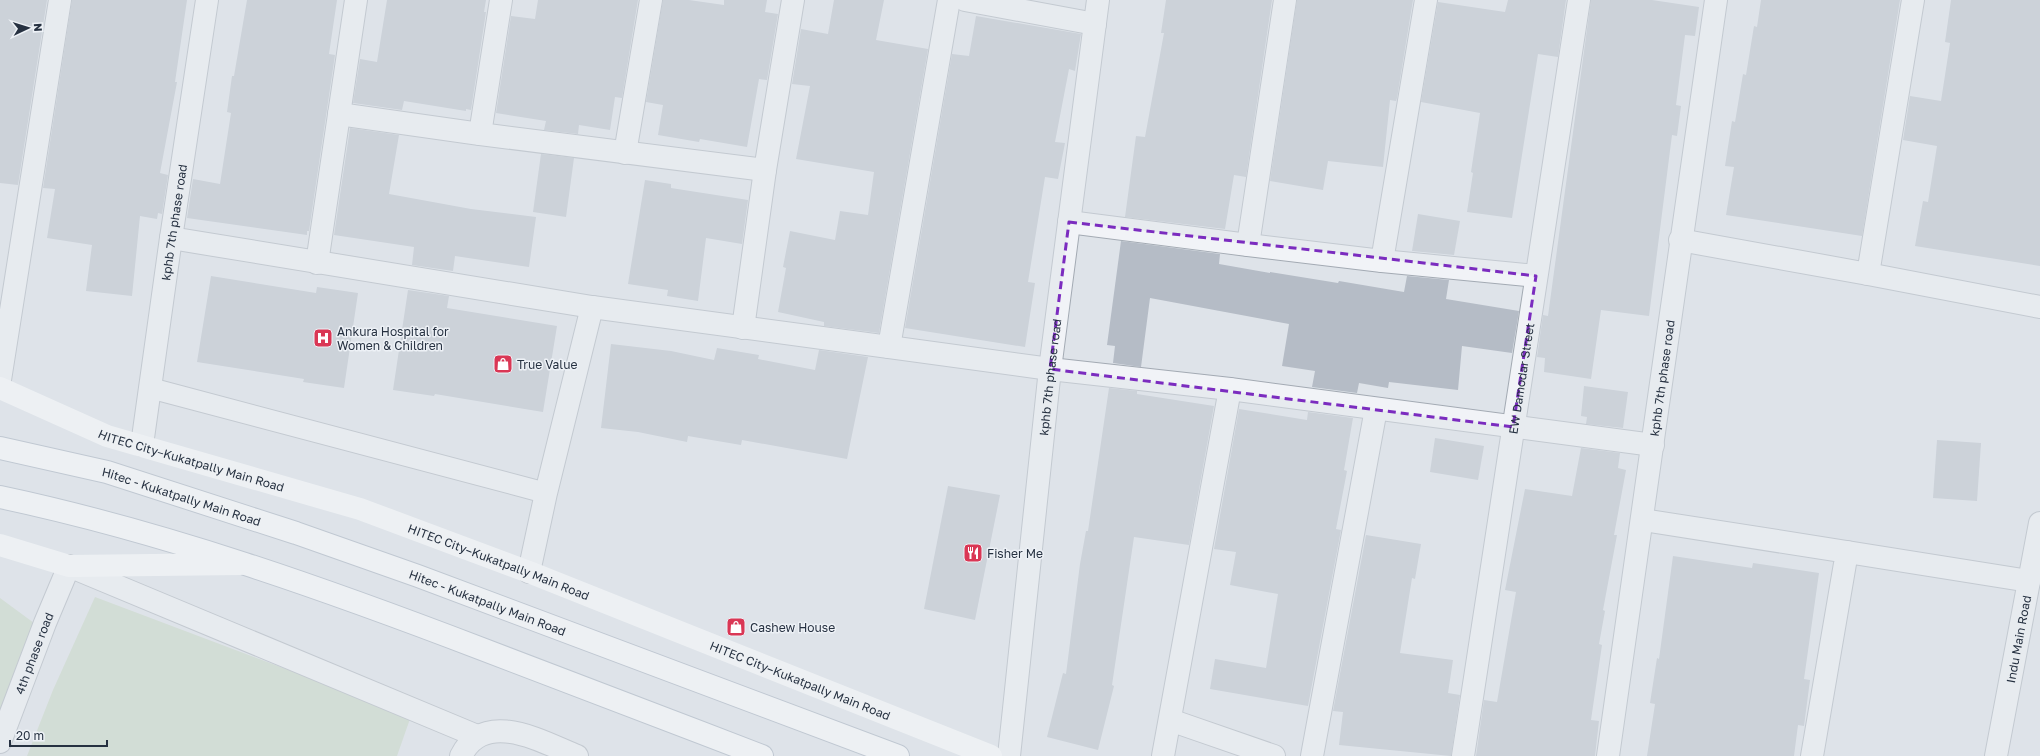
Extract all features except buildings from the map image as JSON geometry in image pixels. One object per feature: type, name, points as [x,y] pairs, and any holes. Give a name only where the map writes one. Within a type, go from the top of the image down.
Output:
[{"type":"main road","name":"HITEC City–Kukatpally Main Road","points":[[0,388],[107,436],[360,509],[529,572],[991,756]]},
{"type":"main road","name":"Hitec - Kukatpally Main Road","points":[[0,448],[106,472],[288,530],[418,576],[898,756]]},
{"type":"main road","points":[[0,497],[66,511],[249,564],[383,611],[762,756]]},
{"type":"main road","points":[[0,544],[69,566],[249,564]]},
{"type":"street","points":[[0,380],[60,0]]},
{"type":"street","name":"kphb 7th phase road","points":[[142,445],[171,238],[207,0]]},
{"type":"street","points":[[317,263],[356,0]]},
{"type":"street","points":[[480,134],[501,0]]},
{"type":"street","points":[[625,153],[651,0]]},
{"type":"street","points":[[743,328],[765,170],[793,0]]},
{"type":"street","points":[[889,347],[949,0]]},
{"type":"street","points":[[965,0],[1095,24]]},
{"type":"street","name":"kphb 7th phase road","points":[[1009,756],[1050,369],[1098,0]]},
{"type":"street","points":[[1248,245],[1285,0]]},
{"type":"street","points":[[1382,261],[1426,0]]},
{"type":"street","name":"EW Damodar Street","points":[[1463,756],[1579,0]]},
{"type":"street","name":"kphb 7th phase road","points":[[1608,756],[1643,520],[1680,240],[1716,0]]},
{"type":"street","points":[[1868,274],[1913,0]]},
{"type":"street","points":[[339,114],[480,134],[765,170]]},
{"type":"street","points":[[1070,222],[1382,261],[1536,276]]},
{"type":"street","points":[[171,238],[317,263],[743,328],[1050,369],[1230,389],[1653,445]]},
{"type":"street","points":[[1680,240],[2040,307]]},
{"type":"street","points":[[529,572],[546,493],[592,306]]},
{"type":"street","points":[[1163,756],[1230,389]]},
{"type":"street","points":[[1312,756],[1376,409]]},
{"type":"street","points":[[1643,520],[2029,581]]},
{"type":"street","name":"Indu Main Road","points":[[1996,756],[2040,523]]},
{"type":"street","points":[[1812,756],[1847,552]]},
{"type":"street","points":[[69,566],[478,736]]},
{"type":"street","name":"4th phase road","points":[[0,742],[45,623],[69,566]]},
{"type":"street","points":[[1170,720],[1274,756]]},
{"type":"street","points":[[461,756],[465,747],[478,736],[499,730],[517,732],[577,756]]},
{"type":"lane","points":[[150,388],[546,493]]},
{"type":"highlighted area","points":[[1069,222],[1536,276],[1513,427],[1050,369]]},
{"type":"green space","points":[[95,597],[411,716],[397,756],[27,756],[53,690]]},
{"type":"green space","points":[[0,598],[34,623],[0,710]]},
{"type":"place","name":"Ankura Hospital for Women & Children","points":[[323,338]]},
{"type":"place","name":"True Value","points":[[503,364]]},
{"type":"place","name":"Fisher Me","points":[[973,553]]},
{"type":"place","name":"Cashew House","points":[[736,627]]}]
